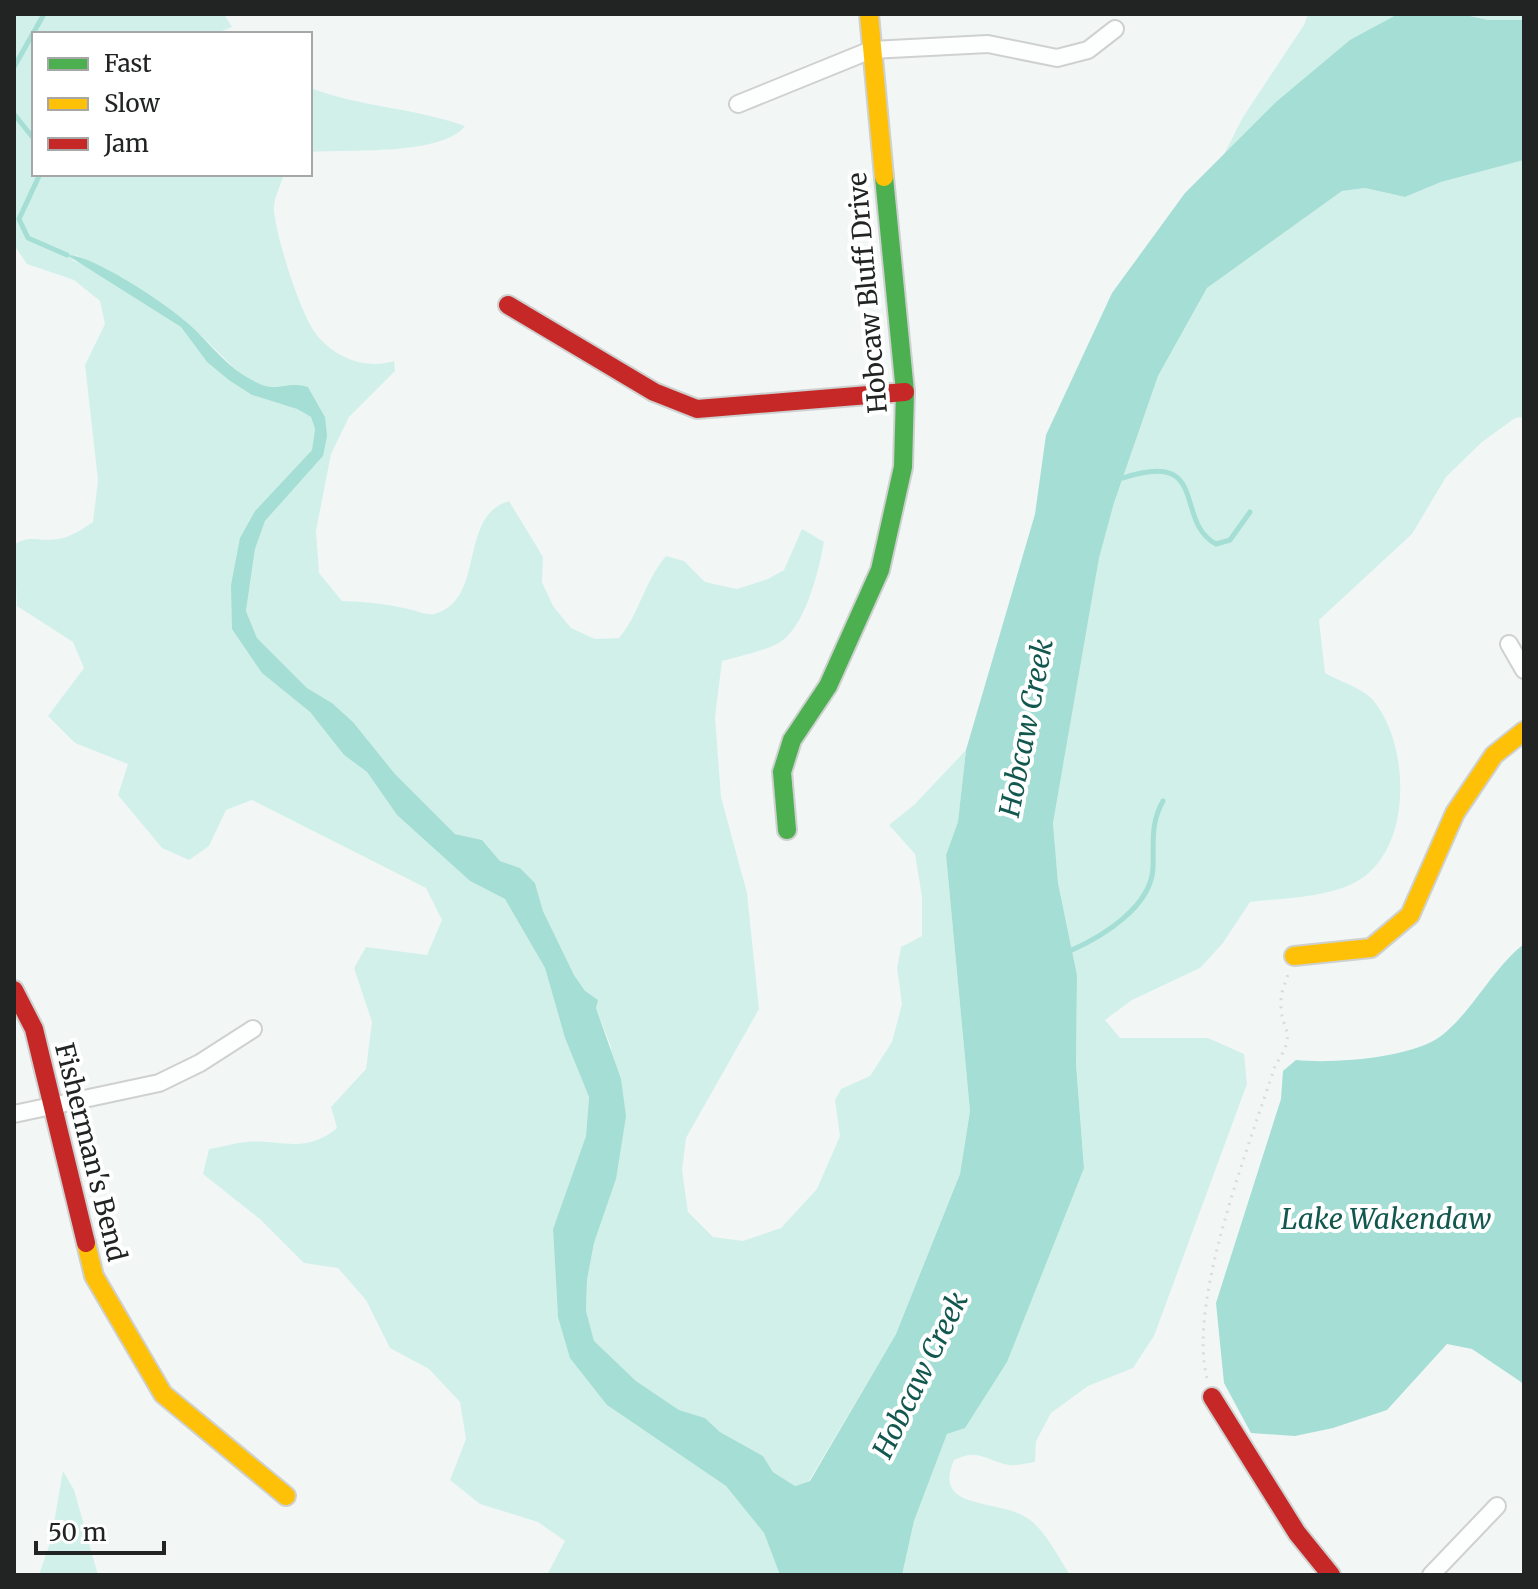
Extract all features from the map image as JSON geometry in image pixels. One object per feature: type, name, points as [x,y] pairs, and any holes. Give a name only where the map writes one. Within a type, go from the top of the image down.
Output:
[{"type":"street","name":"Hobcaw Bluff Drive","points":[[787,830],[782,772],[792,740],[828,686],[880,570],[903,467],[905,392],[869,14]]},
{"type":"street","points":[[738,104],[871,50],[988,44],[1057,58],[1088,50],[1115,29]]},
{"type":"street","points":[[508,305],[654,392],[697,409],[905,392]]},
{"type":"street","points":[[1509,644],[1524,670]]},
{"type":"street","points":[[1294,956],[1371,948],[1410,915],[1455,813],[1494,755],[1524,731]]},
{"type":"street","name":"Fisherman's Bend","points":[[14,990],[34,1029],[94,1276],[163,1394],[286,1496]]},
{"type":"street","points":[[14,1114],[159,1083],[200,1063],[253,1029]]},
{"type":"street","points":[[1212,1397],[1297,1533],[1331,1575]]},
{"type":"street","points":[[1431,1575],[1497,1506]]},
{"type":"path","points":[[1212,1397],[1201,1338],[1209,1286],[1275,1066],[1286,1049],[1290,1032],[1281,998],[1294,956]]},
{"type":"shaded area","points":[[14,14],[224,14],[232,27],[220,32],[32,32],[32,176],[283,176],[275,201],[276,222],[290,274],[310,324],[332,350],[352,360],[373,364],[394,361],[395,371],[349,417],[331,454],[316,531],[319,573],[342,601],[388,605],[430,614],[450,606],[461,593],[483,523],[493,510],[509,501],[543,557],[542,582],[553,606],[571,628],[595,639],[619,638],[666,556],[684,561],[705,582],[737,589],[784,570],[802,529],[824,542],[809,598],[787,637],[770,647],[722,661],[715,717],[721,797],[747,893],[759,1009],[686,1138],[682,1170],[688,1212],[713,1237],[743,1241],[781,1228],[817,1189],[840,1136],[835,1100],[841,1089],[870,1076],[892,1042],[902,1004],[897,968],[901,947],[922,936],[922,897],[915,854],[889,825],[914,805],[966,750],[958,823],[946,855],[970,1111],[960,1174],[896,1334],[809,1481],[795,1486],[773,1472],[763,1456],[720,1432],[705,1418],[679,1410],[636,1381],[594,1342],[586,1311],[587,1280],[594,1243],[616,1179],[611,1047],[596,1008],[574,975],[543,911],[535,883],[520,868],[500,861],[482,840],[455,834],[395,774],[353,722],[332,703],[307,688],[257,638],[246,611],[255,549],[265,521],[323,456],[325,417],[308,387],[272,389],[256,384],[200,335],[140,292],[76,255],[72,260],[91,268],[181,327],[207,362],[230,381],[252,395],[297,409],[311,417],[315,429],[312,450],[255,511],[231,585],[262,673],[310,712],[344,755],[367,772],[397,815],[470,881],[505,899],[545,968],[565,1038],[589,1097],[586,1136],[553,1229],[558,1317],[607,1405],[726,1486],[764,1533],[780,1575],[547,1575],[565,1541],[538,1522],[480,1504],[450,1480],[466,1439],[460,1402],[429,1369],[390,1348],[366,1300],[338,1268],[304,1263],[261,1220],[203,1174],[209,1149],[246,1142],[303,1144],[337,1128],[331,1107],[366,1069],[372,1022],[354,968],[366,947],[427,955],[442,920],[426,888],[252,800],[226,810],[209,846],[189,860],[162,848],[118,795],[128,764],[75,743],[48,716],[84,668],[73,642],[17,606],[14,545],[30,539],[63,538],[93,522],[98,480],[85,365],[105,324],[100,301],[74,280],[27,264],[14,245]]},
{"type":"shaded area","points":[[1308,14],[1398,14],[1325,62],[1262,118],[1221,160],[1243,117],[1304,25]]},
{"type":"shaded area","points":[[1461,14],[1524,14],[1524,20],[1488,20]]},
{"type":"shaded area","points":[[312,89],[465,126],[453,136],[436,142],[416,147],[312,152]]},
{"type":"shaded area","points":[[1524,160],[1524,417],[1515,418],[1482,442],[1446,477],[1412,534],[1319,620],[1325,673],[1357,688],[1373,700],[1386,720],[1394,744],[1400,798],[1396,825],[1387,849],[1372,870],[1341,889],[1250,902],[1223,943],[1200,968],[1132,1000],[1105,1020],[1120,1038],[1208,1038],[1244,1054],[1247,1084],[1154,1336],[1133,1368],[1088,1386],[1051,1413],[1036,1441],[1035,1462],[1009,1465],[977,1455],[954,1460],[949,1477],[952,1488],[960,1496],[1003,1508],[1030,1520],[1047,1538],[1070,1575],[902,1575],[914,1521],[947,1434],[965,1427],[1084,1168],[1076,1064],[1077,975],[1058,883],[1053,822],[1099,557],[1114,503],[1158,376],[1207,288],[1342,191],[1365,188],[1405,197],[1441,182]]},
{"type":"shaded area","points":[[63,1471],[74,1490],[98,1575],[39,1575],[51,1540]]},
{"type":"water","name":"Hobcaw Creek","points":[[1398,14],[1461,14],[1488,20],[1524,20],[1524,160],[1441,182],[1405,197],[1365,188],[1342,191],[1207,288],[1158,376],[1114,503],[1099,558],[1053,823],[1058,883],[1077,975],[1076,1064],[1084,1168],[1007,1362],[965,1428],[947,1434],[914,1521],[902,1575],[780,1575],[764,1533],[726,1486],[607,1405],[570,1358],[558,1317],[553,1229],[586,1136],[589,1097],[565,1038],[545,968],[505,899],[470,881],[397,815],[367,772],[344,755],[310,712],[262,673],[232,629],[231,585],[240,538],[255,511],[312,450],[315,429],[311,417],[297,409],[252,395],[230,381],[207,362],[181,327],[67,255],[93,262],[162,303],[250,379],[274,387],[308,387],[325,417],[327,436],[323,456],[265,521],[255,549],[246,611],[257,638],[307,688],[332,703],[353,722],[395,774],[455,834],[482,840],[500,861],[520,868],[535,883],[543,911],[574,975],[585,991],[598,1000],[596,1008],[621,1079],[626,1116],[616,1179],[594,1243],[587,1280],[586,1311],[594,1341],[636,1381],[679,1410],[705,1418],[720,1432],[763,1456],[773,1472],[795,1486],[810,1481],[896,1334],[960,1174],[970,1111],[946,855],[958,822],[966,750],[1035,514],[1046,435],[1112,293],[1185,193],[1276,102],[1350,40]]},
{"type":"water","name":"Lake Wakendaw","points":[[1524,944],[1524,1384],[1472,1349],[1447,1344],[1387,1410],[1333,1428],[1295,1436],[1251,1433],[1224,1383],[1216,1303],[1281,1099],[1283,1071],[1296,1060],[1371,1058],[1428,1044],[1452,1026],[1502,965]]},
{"type":"waterway","points":[[34,32],[44,14]]},
{"type":"waterway","points":[[14,67],[32,35]]},
{"type":"waterway","points":[[14,114],[32,136]]},
{"type":"waterway","points":[[39,176],[19,219],[28,238],[67,255]]},
{"type":"waterway","points":[[1123,478],[1150,472],[1169,473],[1180,480],[1203,533],[1216,544],[1230,540],[1250,512]]},
{"type":"waterway","points":[[1072,950],[1111,928],[1144,895],[1153,868],[1154,826],[1163,801]]},
{"type":"traffic: fast","points":[[787,830],[782,772],[792,740],[828,686],[880,570],[903,467],[905,392],[884,177]]},
{"type":"traffic: slow","points":[[869,14],[884,177]]},
{"type":"traffic: slow","points":[[1294,956],[1371,948],[1410,915],[1455,813],[1494,755],[1524,731]]},
{"type":"traffic: slow","points":[[86,1243],[94,1276],[163,1394],[286,1496]]},
{"type":"traffic: jam","points":[[508,305],[654,392],[697,409],[905,392]]},
{"type":"traffic: jam","points":[[14,990],[34,1029],[86,1243]]},
{"type":"traffic: jam","points":[[1212,1397],[1297,1533],[1331,1575]]}]
